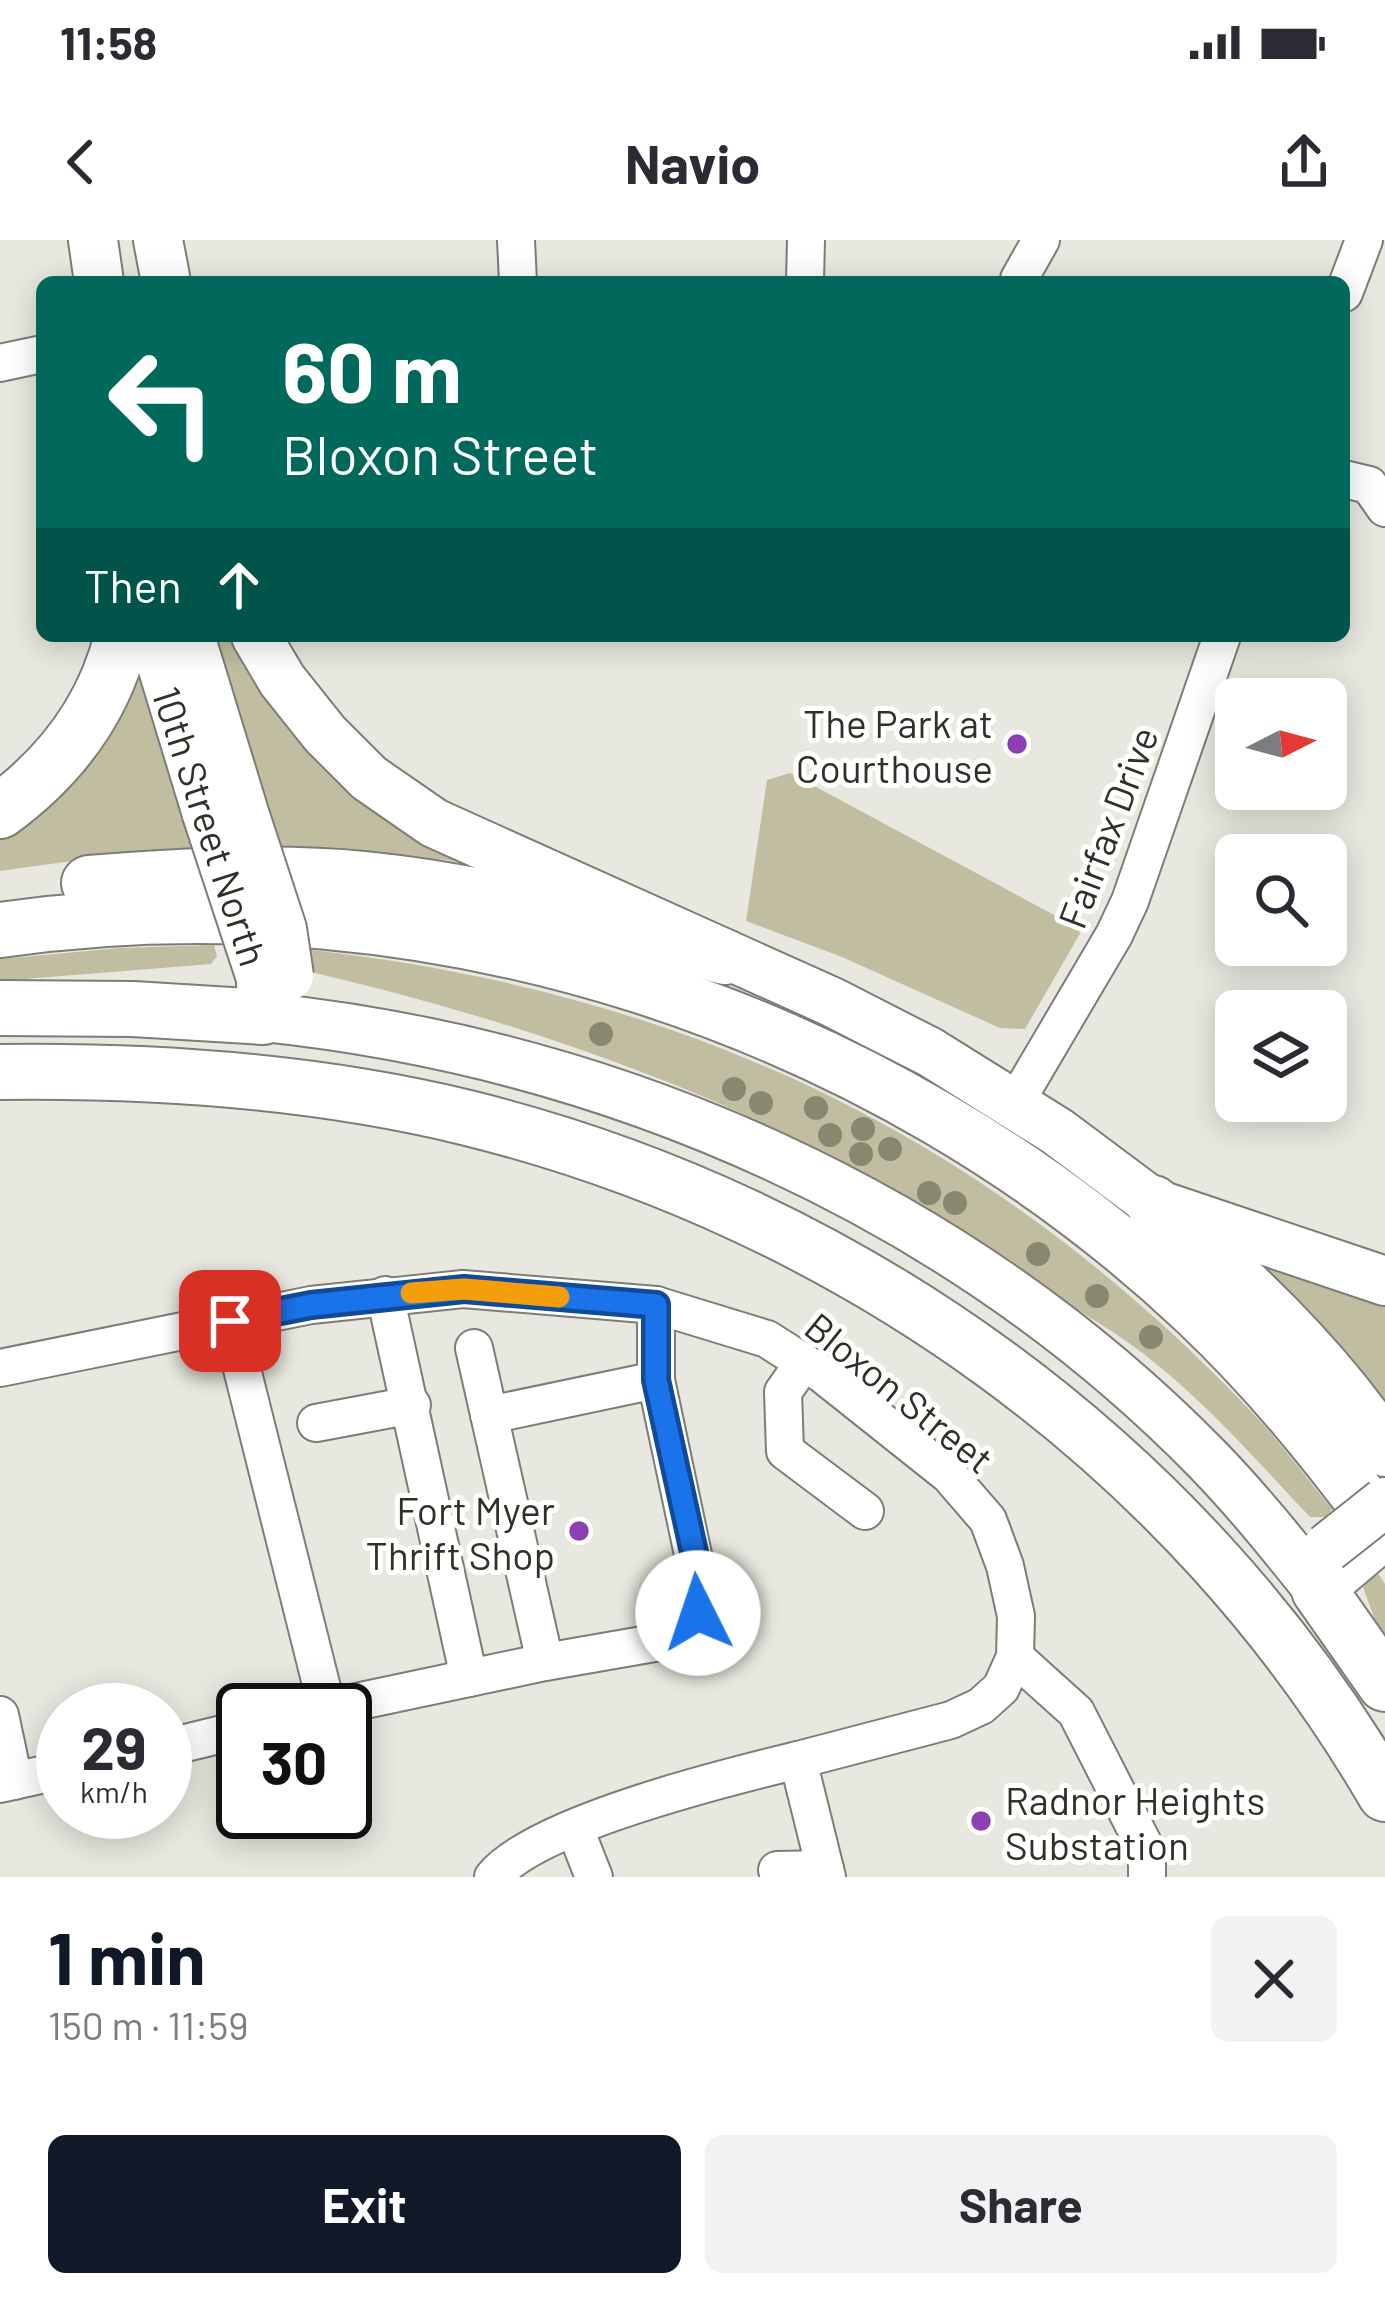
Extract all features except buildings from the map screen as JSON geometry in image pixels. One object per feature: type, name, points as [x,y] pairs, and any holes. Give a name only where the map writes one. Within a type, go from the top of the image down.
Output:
[{"type":"highway","points":[[0,811],[43,777],[79,733],[108,680],[120,642]]},
{"type":"highway","points":[[0,894],[185,877],[359,878],[530,906],[725,957]]},
{"type":"highway","points":[[0,930],[94,919],[206,916],[321,921],[421,933],[604,974],[777,1037],[890,1090],[996,1154],[1153,1272],[1287,1404],[1385,1533]]},
{"type":"highway","points":[[0,1008],[134,1009],[275,997]]},
{"type":"highway","points":[[0,1072],[230,1080],[408,1106],[583,1151],[641,1170],[756,1220],[861,1275],[961,1337],[1120,1467],[1190,1535],[1271,1628],[1308,1675],[1385,1794]]},
{"type":"highway","points":[[1153,1203],[1297,1336],[1348,1393],[1385,1449]]},
{"type":"highway","points":[[1323,1569],[1385,1684]]},
{"type":"main road","points":[[93,240],[97,276]]},
{"type":"main road","points":[[130,240],[135,276]]},
{"type":"main road","points":[[158,240],[165,276]]},
{"type":"main road","name":"10th Street North","points":[[155,642],[226,815]]},
{"type":"main road","name":"10th Street North","points":[[191,642],[226,815],[275,997]]},
{"type":"main road","points":[[260,642],[282,680],[325,734],[398,800],[471,843],[866,1019],[1016,1103],[1153,1203],[1385,1281]]},
{"type":"main road","points":[[275,997],[398,1036],[514,1061],[667,1111],[825,1180],[959,1259],[1057,1327],[1110,1370],[1323,1569]]},
{"type":"main road","points":[[1323,1569],[1385,1502]]},
{"type":"main road","points":[[1323,1569],[1385,1533]]},
{"type":"street","points":[[516,240],[518,276]]},
{"type":"street","points":[[805,276],[806,240]]},
{"type":"street","points":[[1021,276],[1041,240]]},
{"type":"street","points":[[1350,277],[1364,240]]},
{"type":"street","points":[[0,363],[36,355]]},
{"type":"street","points":[[1350,480],[1369,485],[1385,508]]},
{"type":"street","name":"Fairfax Drive","points":[[1016,1103],[1130,902],[1220,642]]},
{"type":"street","name":"Bloxon Street","points":[[0,1368],[386,1295],[464,1289],[656,1305],[767,1339],[949,1474],[988,1520],[1005,1566],[1016,1616],[1015,1658]]},
{"type":"street","points":[[386,1295],[469,1678]]},
{"type":"street","points":[[372,1698],[666,1641],[687,1630],[702,1597],[656,1380],[656,1305]]},
{"type":"street","points":[[230,1321],[316,1683]]},
{"type":"street","points":[[475,1348],[545,1662]]},
{"type":"street","points":[[804,1362],[783,1393],[785,1450],[865,1511]]},
{"type":"street","points":[[489,1415],[656,1380]]},
{"type":"street","points":[[316,1423],[412,1405]]},
{"type":"street","points":[[494,1877],[508,1858],[621,1810],[951,1720],[981,1706],[1001,1688],[1015,1658],[1076,1712],[1147,1851],[1147,1877]]},
{"type":"street","points":[[0,1714],[7,1782]]},
{"type":"street","points":[[777,1870],[826,1873],[798,1760]]},
{"type":"street","points":[[575,1829],[594,1877]]},
{"type":"shaded area","points":[[204,642],[243,642],[476,864],[364,851],[261,849],[130,855],[0,871],[0,828],[126,680],[139,679],[189,828]]},
{"type":"shaded area","points":[[790,773],[1082,930],[1025,1029],[1000,1028],[842,957],[746,921],[767,780]]},
{"type":"shaded area","points":[[214,945],[217,956],[211,964],[0,981],[0,959]]},
{"type":"shaded area","points":[[304,949],[442,969],[572,999],[697,1039],[816,1090],[930,1151],[1039,1223],[1143,1308],[1256,1416],[1332,1509],[1326,1517],[1310,1517],[1216,1418],[1142,1352],[889,1188],[751,1118],[608,1059],[461,1011],[311,972]]},
{"type":"shaded area","points":[[1259,1260],[1385,1299],[1385,1407],[1255,1267]]},
{"type":"shaded area","points":[[1371,1563],[1385,1584],[1385,1648],[1358,1573]]},
{"type":"slow traffic","points":[[411,1293],[464,1289],[559,1297]]},
{"type":"place","name":"The Park at Courthouse","points":[[1017,744]]},
{"type":"place","name":"Fort Myer Thrift Shop","points":[[579,1531]]},
{"type":"place","name":"Radnor Heights Substation","points":[[981,1821]]},
{"type":"route","points":[[230,1321],[311,1305],[464,1289],[656,1305],[656,1380],[699,1575],[698,1613]]}]
